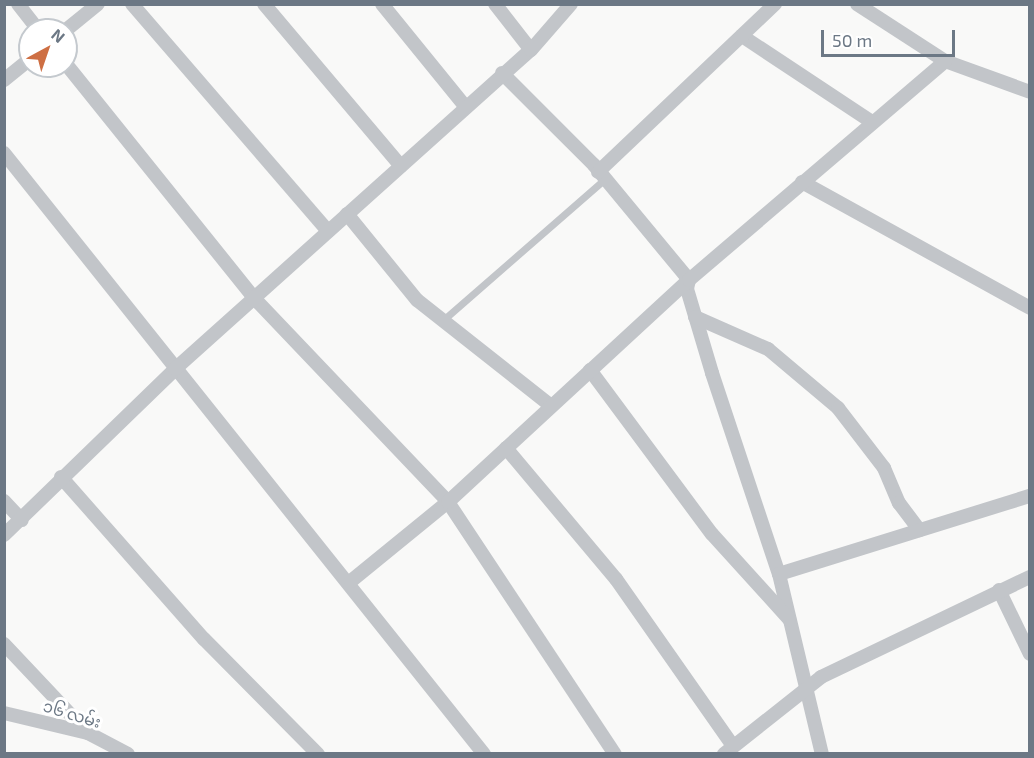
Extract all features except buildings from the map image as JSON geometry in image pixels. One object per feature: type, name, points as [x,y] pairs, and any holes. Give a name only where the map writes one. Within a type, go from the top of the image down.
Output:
[{"type":"street","points":[[18,4],[29,18]]},
{"type":"street","points":[[78,20],[98,4]]},
{"type":"street","points":[[132,4],[328,231]]},
{"type":"street","points":[[264,4],[401,166]]},
{"type":"street","points":[[382,4],[464,105]]},
{"type":"street","points":[[495,4],[531,50]]},
{"type":"street","points":[[4,535],[22,520],[61,477],[175,369],[401,166],[464,105],[531,50],[571,4]]},
{"type":"street","points":[[602,175],[775,4]]},
{"type":"street","points":[[857,4],[945,61],[1029,92]]},
{"type":"street","points":[[742,36],[872,122]]},
{"type":"street","points":[[351,581],[448,502],[550,405],[689,280],[945,61]]},
{"type":"street","points":[[4,80],[18,69]]},
{"type":"street","points":[[502,73],[602,175],[689,280],[695,317],[779,574],[804,689],[822,753]]},
{"type":"street","points":[[77,78],[255,299],[448,502],[615,753]]},
{"type":"street","points":[[4,153],[175,369],[351,581],[484,753]]},
{"type":"street","points":[[802,182],[1029,308]]},
{"type":"street","points":[[347,214],[398,278],[441,321],[550,405]]},
{"type":"street","points":[[695,317],[768,349],[837,408],[884,468],[899,503],[919,530]]},
{"type":"street","points":[[590,370],[712,534],[789,620]]},
{"type":"street","points":[[506,448],[616,579],[729,749],[804,689],[1029,577]]},
{"type":"street","points":[[61,477],[204,639],[318,753]]},
{"type":"street","points":[[779,574],[1029,496]]},
{"type":"street","points":[[4,501],[22,520]]},
{"type":"street","points":[[999,590],[1029,654]]},
{"type":"street","points":[[4,644],[88,733]]},
{"type":"street","name":"၁၆ လမ်း","points":[[4,713],[88,733],[128,753]]},
{"type":"lane","points":[[441,321],[602,175]]}]
